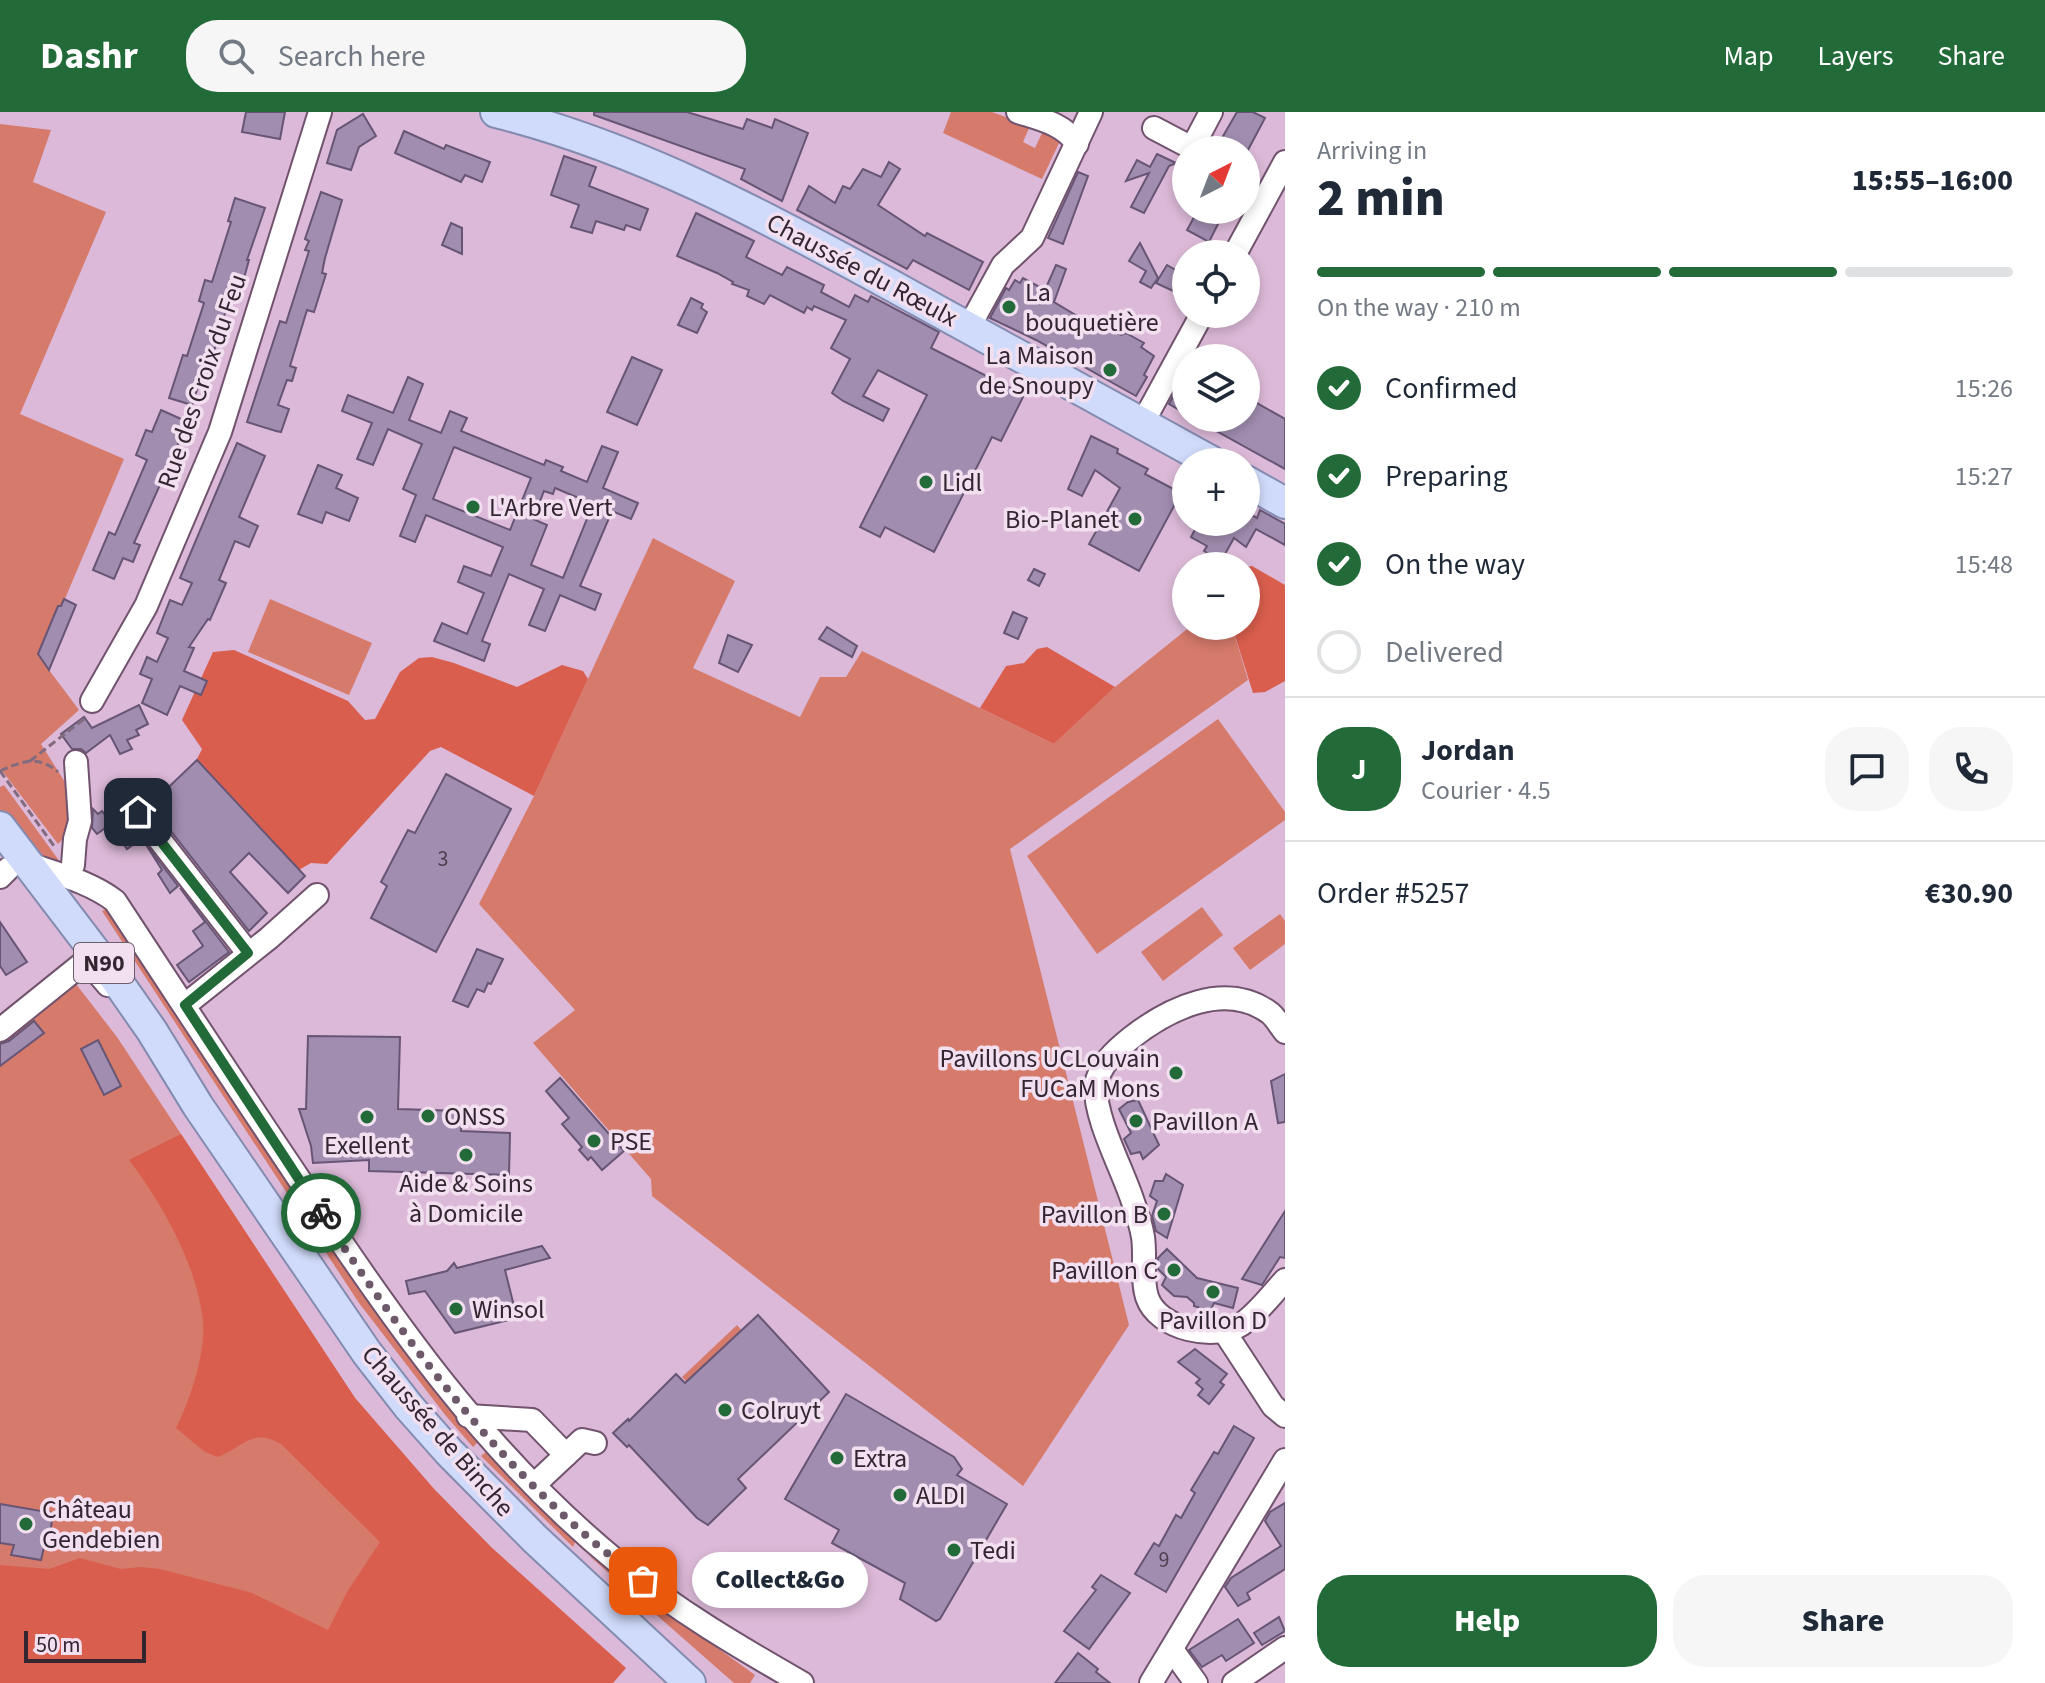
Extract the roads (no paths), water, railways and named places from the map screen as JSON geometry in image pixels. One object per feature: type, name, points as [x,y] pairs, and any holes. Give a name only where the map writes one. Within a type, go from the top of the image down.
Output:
[{"type":"main road","name":"Chaussée du Rœulx","points":[[503,113],[618,152],[718,194],[969,327],[1186,448]]},
{"type":"main road","points":[[1260,489],[1285,503]]},
{"type":"main road","name":"Chaussée de Binche","points":[[0,827],[9,867],[82,964],[198,1106]]},
{"type":"main road","name":"Chaussée de Binche","points":[[9,867],[152,1031],[198,1106],[367,1353],[409,1407],[535,1539],[690,1683]]},
{"type":"street","name":"Rue des Croix du Feu","points":[[89,709],[146,606],[220,432],[320,112]]},
{"type":"street","points":[[1018,112],[1046,116],[1068,132],[1077,144]]},
{"type":"street","points":[[969,327],[1003,265],[1032,238],[1091,112]]},
{"type":"street","points":[[1154,128],[1192,148],[1211,112]]},
{"type":"street","points":[[1243,240],[1285,162]]},
{"type":"street","points":[[1142,424],[1194,328]]},
{"type":"street","points":[[73,865],[80,821],[76,767]]},
{"type":"street","points":[[138,812],[248,953]]},
{"type":"street","name":"Chaussée de Binche","points":[[9,867],[90,886],[115,901],[390,1316],[468,1416],[534,1485],[631,1572],[711,1630],[802,1683]]},
{"type":"street","points":[[185,1005],[317,895]]},
{"type":"street","points":[[0,1030],[82,964]]},
{"type":"street","name":"Chaussée de Binche","points":[[82,964],[96,971],[132,1014],[152,1031]]},
{"type":"street","points":[[1285,1032],[1271,1014],[1250,1004],[1204,1000],[1183,1006],[1138,1033],[1103,1065],[1096,1085],[1098,1103],[1143,1237],[1148,1300],[1158,1313],[1172,1323],[1189,1329],[1224,1331],[1242,1323],[1285,1280]]},
{"type":"street","points":[[1224,1331],[1279,1411]]},
{"type":"street","points":[[468,1416],[532,1420],[566,1455]]},
{"type":"street","points":[[534,1485],[582,1440],[595,1443]]},
{"type":"street","points":[[1151,1683],[1285,1460]]},
{"type":"street","points":[[1234,1683],[1285,1648]]},
{"type":"street","points":[[1173,1651],[1196,1683]]},
{"type":"place","name":"La bouquetière","points":[[1009,307]]},
{"type":"place","name":"La Maison de Snoupy","points":[[1110,370]]},
{"type":"place","name":"Lidl","points":[[926,482]]},
{"type":"place","name":"L'Arbre Vert","points":[[473,507]]},
{"type":"place","name":"Bio-Planet","points":[[1135,519]]},
{"type":"place","name":"Pavillons UCLouvain FUCaM Mons","points":[[1176,1073]]},
{"type":"place","name":"ONSS","points":[[428,1116]]},
{"type":"place","name":"Exellent","points":[[367,1117]]},
{"type":"place","name":"Pavillon A","points":[[1136,1121]]},
{"type":"place","name":"PSE","points":[[594,1141]]},
{"type":"place","name":"Aide & Soins à Domicile","points":[[466,1155]]},
{"type":"place","name":"Pavillon B","points":[[1164,1214]]},
{"type":"place","name":"Pavillon C","points":[[1174,1270]]},
{"type":"place","name":"Pavillon D","points":[[1213,1292]]},
{"type":"place","name":"Winsol","points":[[456,1309]]},
{"type":"place","name":"Colruyt","points":[[725,1410]]},
{"type":"place","name":"Extra","points":[[837,1458]]},
{"type":"place","name":"ALDI","points":[[900,1495]]},
{"type":"place","name":"Château Gendebien","points":[[26,1524]]},
{"type":"place","name":"Tedi","points":[[954,1550]]},
{"type":"place","name":"Collect&Go","points":[[643,1581]]}]
